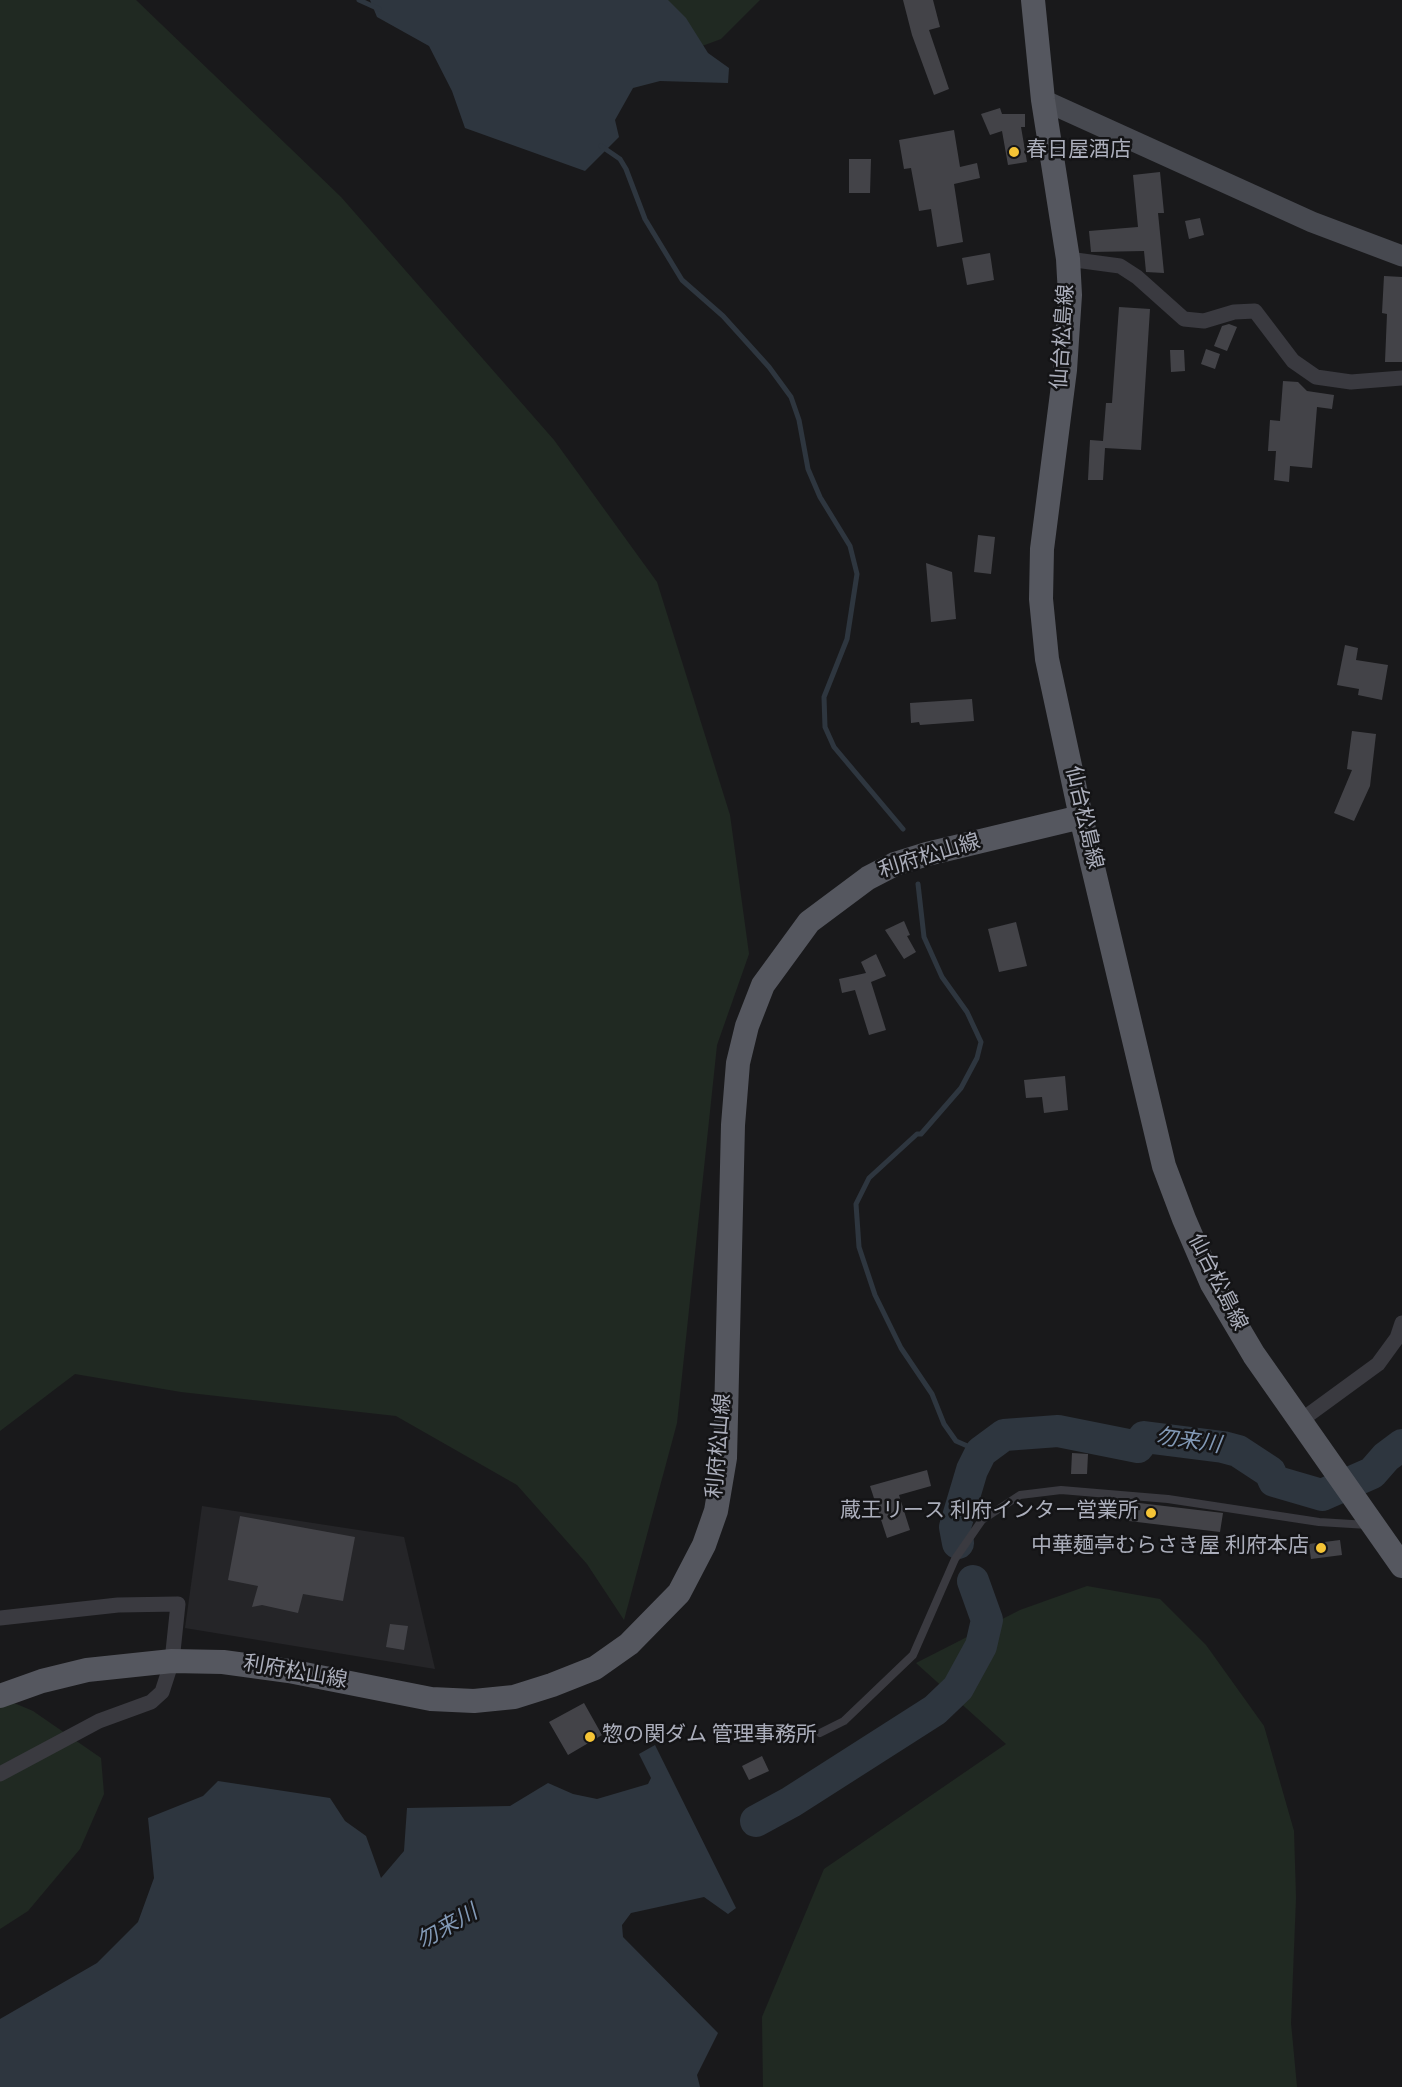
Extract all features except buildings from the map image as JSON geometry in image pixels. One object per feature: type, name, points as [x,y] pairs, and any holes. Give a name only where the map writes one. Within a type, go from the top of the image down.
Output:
[{"type":"main road","name":"仙台松島線","points":[[1033,0],[1043,99],[1068,259],[1070,295],[1065,370],[1042,549],[1041,599],[1047,659],[1081,817],[1164,1166],[1212,1284],[1254,1356],[1402,1566]]},
{"type":"main road","name":"利府松山線","points":[[0,1696],[42,1681],[87,1670],[172,1661],[223,1662],[299,1673],[431,1699],[474,1701],[514,1696],[552,1685],[595,1668],[629,1644],[679,1593],[704,1545],[716,1511],[725,1458],[733,1125],[738,1064],[747,1026],[763,985],[808,922],[867,878],[895,864],[927,854],[1081,817]]},
{"type":"street","points":[[1043,99],[1312,222],[1402,256]]},
{"type":"street","points":[[1068,259],[1120,266],[1184,320],[1204,321],[1234,312],[1256,310],[1293,361],[1316,377],[1351,382],[1402,378]]},
{"type":"street","points":[[1300,1421],[1378,1364],[1397,1338],[1402,1323]]},
{"type":"street","points":[[0,1618],[118,1605],[178,1604],[172,1661],[162,1692],[151,1702],[99,1721],[0,1774]]},
{"type":"lane","points":[[820,1733],[844,1721],[913,1655],[955,1559],[982,1520],[1020,1495],[1060,1490],[1144,1497],[1319,1522],[1375,1525]]},
{"type":"shaded area","points":[[0,0],[136,0],[341,197],[554,440],[657,582],[730,815],[749,954],[717,1045],[677,1423],[624,1620],[587,1564],[517,1485],[396,1416],[181,1392],[75,1374],[0,1431]]},
{"type":"shaded area","points":[[531,0],[760,0],[721,39],[694,49]]},
{"type":"shaded area","points":[[202,1506],[404,1537],[435,1669],[185,1628]]},
{"type":"shaded area","points":[[1087,1586],[1160,1599],[1206,1645],[1264,1726],[1294,1831],[1296,1898],[1291,2023],[1297,2087],[763,2087],[762,2017],[824,1869],[1006,1744],[916,1663],[1020,1610]]},
{"type":"shaded area","points":[[0,1697],[33,1711],[101,1758],[104,1794],[80,1849],[28,1911],[0,1929]]},
{"type":"water","points":[[370,0],[668,0],[686,18],[708,53],[729,68],[728,83],[660,81],[633,88],[615,120],[619,137],[585,171],[465,128],[452,91],[429,46],[377,17]]},
{"type":"water","points":[[655,1745],[736,1908],[728,1914],[704,1897],[631,1913],[622,1925],[623,1937],[718,2033],[697,2075],[700,2087],[0,2087],[0,2019],[97,1963],[138,1922],[154,1878],[148,1818],[203,1796],[218,1781],[330,1798],[345,1821],[366,1836],[381,1878],[404,1851],[407,1808],[510,1806],[548,1783],[573,1794],[597,1799],[648,1784],[651,1778],[639,1754]]},
{"type":"waterway","points":[[359,0],[379,9]]},
{"type":"waterway","points":[[601,146],[620,159],[645,219],[682,280],[723,316],[769,367],[791,397],[799,420],[808,469],[820,497],[850,546],[857,574],[847,639],[824,697],[825,727],[834,747],[903,829]]},
{"type":"waterway","points":[[918,884],[924,937],[942,977],[967,1012],[981,1042],[977,1058],[961,1088],[921,1134],[917,1134],[869,1178],[856,1204],[859,1247],[875,1295],[901,1348],[932,1394],[944,1424],[956,1441],[981,1452]]},
{"type":"waterway","name":"勿来川","points":[[958,1543],[955,1527],[972,1470],[981,1452],[1004,1435],[1058,1431],[1138,1447],[1144,1437],[1223,1447],[1238,1451],[1270,1472],[1274,1481],[1322,1495],[1372,1473],[1386,1457],[1402,1445]]},
{"type":"waterway","name":"勿来川","points":[[756,1821],[791,1802],[935,1710],[958,1688],[981,1646],[987,1620],[973,1581]]},
{"type":"place","name":"春日屋酒店","points":[[1014,152]]},
{"type":"place","name":"蔵王リース 利府インター営業所","points":[[1151,1513]]},
{"type":"place","name":"中華麺亭むらさき屋 利府本店","points":[[1321,1548]]},
{"type":"place","name":"惣の関ダム 管理事務所","points":[[590,1737]]}]
